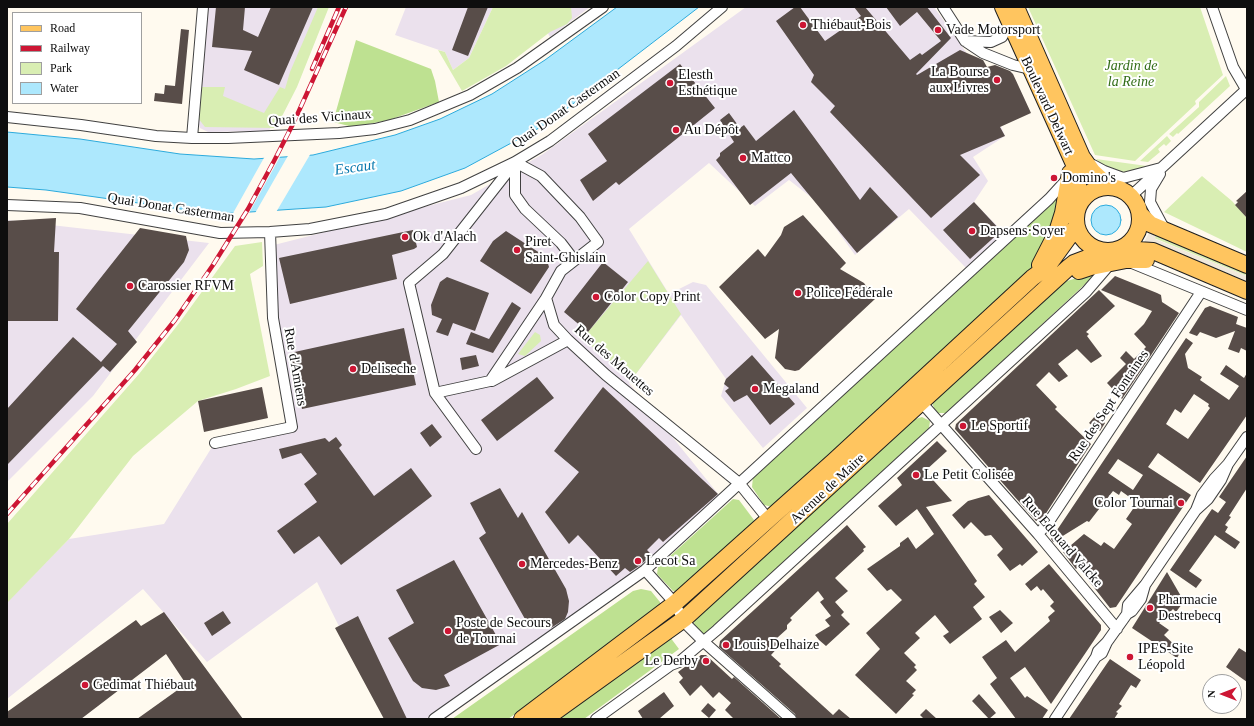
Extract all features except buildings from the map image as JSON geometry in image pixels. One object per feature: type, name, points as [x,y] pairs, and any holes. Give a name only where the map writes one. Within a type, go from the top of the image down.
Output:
[{"type":"main road","name":"Boulevard Delwart","points":[[1002,7],[1075,164],[1092,171],[1109,187]]},
{"type":"main road","name":"Boulevard Delwart","points":[[1016,7],[1078,173],[1078,207]]},
{"type":"main road","points":[[1032,278],[1057,232],[1075,164]]},
{"type":"main road","points":[[1247,265],[1150,224],[1140,214],[1131,196],[1125,191],[1109,187],[1099,188],[1090,192],[1083,198],[1078,207],[1075,217],[1076,227],[1086,244],[1119,258],[1153,251],[1247,291]]},
{"type":"main road","points":[[1119,258],[1137,235],[1140,225],[1140,214]]},
{"type":"main road","name":"Avenue de Maire","points":[[522,719],[674,604],[834,461],[1032,278],[1047,267],[1076,227]]},
{"type":"main road","name":"Avenue de Maire","points":[[545,719],[684,619],[1060,277],[1119,258]]},
{"type":"street","points":[[192,138],[203,7]]},
{"type":"street","name":"Quai des Vicinaux","points":[[7,117],[81,125],[156,136],[192,138],[228,138],[339,133],[375,129],[410,120],[454,103],[491,84],[517,68],[603,7]]},
{"type":"street","name":"Quai Donat Casterman","points":[[7,205],[80,208],[220,233],[270,232],[310,229],[386,214],[461,188],[515,162],[550,141],[676,46],[722,7]]},
{"type":"street","points":[[942,7],[965,41],[983,53],[1030,69]]},
{"type":"street","points":[[1131,196],[1247,90],[1233,67],[1212,7]]},
{"type":"street","points":[[965,41],[991,42],[1002,37],[1010,24]]},
{"type":"street","points":[[490,382],[546,298],[561,271],[598,242],[580,217],[541,176],[515,162]]},
{"type":"street","points":[[515,162],[515,195],[525,209],[561,243],[574,260]]},
{"type":"street","points":[[476,449],[435,393],[409,282],[443,254],[515,162]]},
{"type":"street","points":[[434,719],[645,570],[1049,199],[1075,164]]},
{"type":"street","name":"Boulevard Delwart","points":[[1075,164],[1104,171],[1123,178],[1164,167]]},
{"type":"street","points":[[1164,167],[1151,189],[1150,202],[1165,230]]},
{"type":"street","name":"Rue d'Amiens","points":[[215,443],[292,427],[272,318],[270,232]]},
{"type":"street","points":[[1119,258],[1247,310]]},
{"type":"street","name":"Avenue de Maire","points":[[596,719],[671,665],[679,662],[704,642],[1091,287],[1119,258]]},
{"type":"street","name":"Rue des Sept Fontaines","points":[[1038,534],[1048,523],[1201,292]]},
{"type":"street","name":"Rue des Mouettes","points":[[546,298],[554,325],[568,340],[606,375],[739,484]]},
{"type":"street","points":[[435,393],[490,382],[568,340]]},
{"type":"street","name":"Rue Edouard Valcke","points":[[921,402],[1038,534],[1117,629]]},
{"type":"street","points":[[1055,719],[1096,657],[1102,653],[1106,642],[1127,614],[1128,605],[1145,585],[1196,510],[1202,496],[1214,478],[1228,464],[1247,437]]},
{"type":"street","name":"Avenue de Maire","points":[[739,484],[768,519]]},
{"type":"street","points":[[645,570],[704,642],[791,719]]},
{"type":"shaded area","points":[[208,7],[322,7],[269,131],[208,132],[200,128],[198,122]]},
{"type":"shaded area","points":[[406,7],[493,7],[469,58],[453,70],[445,52],[395,35]]},
{"type":"shaded area","points":[[533,7],[590,7],[550,37]]},
{"type":"shaded area","points":[[746,7],[934,7],[966,52],[982,82],[1005,136],[973,157],[988,181],[974,202],[1004,233],[966,268],[909,209],[855,255],[816,201],[789,180],[755,206],[709,163],[629,229],[669,294],[693,282],[706,285],[807,408],[763,448],[721,396],[726,379],[681,315],[629,383],[719,495],[641,566],[426,719],[385,719],[317,582],[207,662],[143,589],[7,699],[7,602],[69,539],[164,524],[212,447],[292,427],[277,347],[270,246],[471,195],[543,154]]},
{"type":"shaded area","points":[[7,220],[209,243],[93,396],[7,482]]},
{"type":"shaded area","points":[[1150,231],[1156,234],[1155,239],[1247,276],[1247,281],[1166,248],[1142,246]]},
{"type":"green space","points":[[318,7],[329,7],[297,87],[276,128],[205,127],[198,118],[202,87],[225,87],[223,96],[264,113],[280,87],[285,89],[290,72]]},
{"type":"green space","points":[[493,7],[571,7],[572,18],[567,24],[550,32],[506,66],[462,91],[438,50],[445,52],[453,70],[469,58]]},
{"type":"green space","name":"Jardin de la Reine","points":[[1028,7],[1200,7],[1223,75],[1195,101],[1196,104],[1135,161],[1095,155]]},
{"type":"green space","points":[[356,40],[431,69],[439,102],[389,120],[353,127],[333,122]]},
{"type":"green space","points":[[1226,76],[1230,86],[1178,134],[1177,133],[1173,137],[1169,134],[1199,107],[1199,102]]},
{"type":"green space","points":[[1167,136],[1171,141],[1166,146],[1164,144],[1158,149],[1160,152],[1148,162],[1140,161]]},
{"type":"green space","points":[[1096,159],[1148,167],[1145,170],[1144,167],[1126,173],[1120,173],[1100,163]]},
{"type":"green space","points":[[1202,176],[1232,201],[1247,218],[1247,252],[1164,212]]},
{"type":"green space","points":[[1059,196],[1061,201],[1048,237],[1032,271],[773,507],[764,505],[752,487],[753,477]]},
{"type":"green space","points":[[1156,234],[1247,271],[1247,276],[1154,238]]},
{"type":"green space","points":[[262,242],[263,266],[250,274],[270,376],[198,401],[133,456],[69,539],[7,603],[7,524],[139,374],[180,322],[235,246]]},
{"type":"green space","points":[[648,261],[681,314],[632,379],[584,340],[588,332]]},
{"type":"green space","points":[[1099,271],[947,413],[937,413],[935,411],[932,402],[1025,312],[1067,281]]},
{"type":"green space","points":[[535,332],[540,335],[541,341],[525,356],[518,354]]},
{"type":"green space","points":[[922,417],[930,421],[929,428],[711,631],[704,634],[698,631],[694,624],[695,618],[909,421]]},
{"type":"green space","points":[[733,499],[739,500],[754,520],[752,526],[680,593],[673,591],[657,574],[658,567]]},
{"type":"green space","points":[[641,589],[651,591],[660,602],[660,611],[508,719],[452,719],[633,591]]},
{"type":"green space","points":[[670,637],[679,649],[584,719],[554,719]]},
{"type":"water","name":"Escaut","points":[[617,7],[699,7],[561,113],[539,128],[465,168],[401,191],[326,207],[235,213],[195,211],[46,190],[7,187],[7,132],[80,139],[180,154],[254,159],[313,155],[395,135],[440,119],[492,94],[545,60]]},
{"type":"water","points":[[1106,205],[1117,209],[1121,220],[1117,231],[1106,235],[1095,231],[1091,220],[1095,209]]},
{"type":"pier","points":[[311,153],[275,214],[254,215],[289,154]]},
{"type":"pier","points":[[281,155],[248,215],[232,215],[265,156]]},
{"type":"railway","points":[[312,69],[339,7]]},
{"type":"railway","points":[[7,514],[135,370],[175,320],[213,265],[248,209],[274,161],[293,124],[346,7]]},
{"type":"place","name":"Thiébaut-Bois","points":[[803,25]]},
{"type":"place","name":"Vade Motorsport","points":[[938,30]]},
{"type":"place","name":"La Bourse aux Livres","points":[[997,80]]},
{"type":"place","name":"Elesth Esthétique","points":[[670,83]]},
{"type":"place","name":"Au Dépôt","points":[[676,130]]},
{"type":"place","name":"Mattco","points":[[743,158]]},
{"type":"place","name":"Domino's","points":[[1054,178]]},
{"type":"place","name":"Dapsens·Soyer","points":[[972,231]]},
{"type":"place","name":"Ok d'Alach","points":[[405,237]]},
{"type":"place","name":"Piret Saint-Ghislain","points":[[517,250]]},
{"type":"place","name":"Carossier RFVM","points":[[130,286]]},
{"type":"place","name":"Police Fédérale","points":[[798,293]]},
{"type":"place","name":"Color Copy Print","points":[[596,297]]},
{"type":"place","name":"Deliseche","points":[[353,369]]},
{"type":"place","name":"Megaland","points":[[755,389]]},
{"type":"place","name":"Le Sportif","points":[[963,426]]},
{"type":"place","name":"Le Petit Colisée","points":[[916,475]]},
{"type":"place","name":"Color Tournai","points":[[1181,503]]},
{"type":"place","name":"Lecot Sa","points":[[638,561]]},
{"type":"place","name":"Mercedes-Benz","points":[[522,564]]},
{"type":"place","name":"Pharmacie Destrebecq","points":[[1150,608]]},
{"type":"place","name":"Poste de Secours de Tournai","points":[[448,631]]},
{"type":"place","name":"Louis Delhaize","points":[[726,645]]},
{"type":"place","name":"IPES-Site Léopold","points":[[1130,657]]},
{"type":"place","name":"Le Derby","points":[[706,661]]},
{"type":"place","name":"Gedimat Thiébaut","points":[[85,685]]}]
